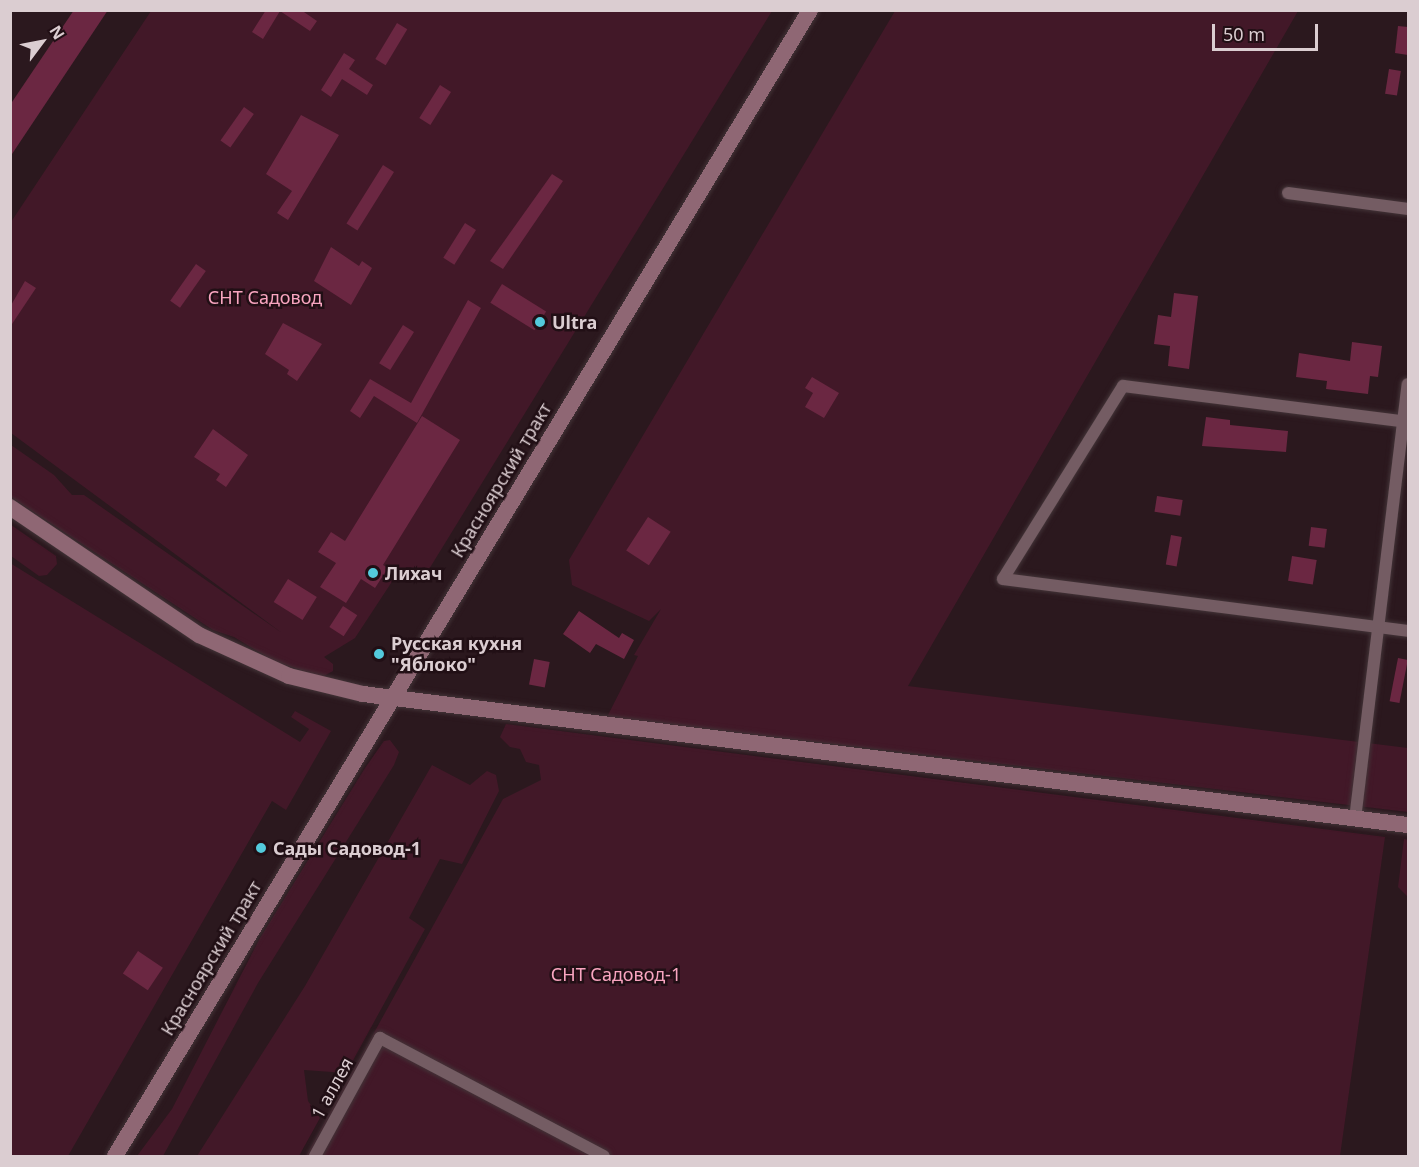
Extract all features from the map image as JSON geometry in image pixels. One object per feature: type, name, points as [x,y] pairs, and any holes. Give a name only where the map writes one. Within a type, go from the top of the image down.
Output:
[{"type":"main road","name":"Красноярский тракт","points":[[114,1156],[810,10]]},
{"type":"main road","points":[[10,507],[199,635],[289,676],[391,698],[1408,825]]},
{"type":"street","points":[[1288,193],[1408,209]]},
{"type":"street","points":[[1355,819],[1406,422],[1408,384]]},
{"type":"street","points":[[1406,422],[1124,386],[1003,579],[1408,632]]},
{"type":"street","name":"1 аллея","points":[[315,1156],[380,1038],[604,1156]]},
{"type":"green space","name":"СНТ Садовод","points":[[151,11],[772,11],[423,579],[404,579],[397,574],[355,638],[324,657],[333,664],[333,671],[322,677],[274,661],[234,637],[213,630],[11,497],[11,445],[54,475],[72,495],[84,495],[282,633],[11,433],[11,222]]},
{"type":"green space","points":[[895,11],[1298,11],[908,686],[1408,748],[1408,812],[607,717],[638,656],[634,655],[661,609],[649,621],[572,585],[569,560]]},
{"type":"green space","points":[[11,525],[56,556],[57,564],[47,575],[39,576],[11,556]]},
{"type":"green space","points":[[10,563],[300,742],[309,729],[291,717],[295,711],[331,731],[286,810],[272,801],[68,1156],[11,1156]]},
{"type":"green space","name":"СНТ Садовод-1","points":[[506,724],[1385,837],[1340,1156],[306,1156],[503,799],[541,780],[539,765],[526,762],[520,749],[510,747],[500,737]]},
{"type":"green space","points":[[390,740],[399,752],[394,765],[258,983],[163,1156],[137,1156],[172,1109],[260,938],[365,768],[384,741]]},
{"type":"green space","points":[[432,765],[470,785],[487,771],[496,775],[499,791],[462,864],[440,859],[409,918],[425,929],[346,1073],[304,1070],[308,1101],[320,1118],[299,1156],[197,1156],[305,986]]},
{"type":"green space","points":[[1404,839],[1408,840],[1408,897],[1398,887]]},
{"type":"building","points":[[74,10],[108,10],[10,157],[10,105]]},
{"type":"building","points":[[266,10],[301,10],[317,21],[310,31],[280,11],[263,39],[252,32]]},
{"type":"building","points":[[397,23],[407,29],[386,65],[375,59]]},
{"type":"building","points":[[1398,26],[1408,27],[1408,55],[1395,53]]},
{"type":"building","points":[[344,53],[355,60],[349,69],[373,85],[367,95],[342,79],[331,97],[321,90]]},
{"type":"building","points":[[1389,69],[1401,71],[1397,96],[1385,94]]},
{"type":"building","points":[[440,85],[451,92],[430,125],[419,118]]},
{"type":"building","points":[[244,107],[254,114],[230,147],[220,141]]},
{"type":"building","points":[[301,115],[339,135],[288,220],[277,213],[292,191],[266,174]]},
{"type":"building","points":[[383,165],[394,172],[357,230],[346,224]]},
{"type":"building","points":[[552,174],[563,181],[503,269],[490,261]]},
{"type":"building","points":[[465,223],[476,230],[454,265],[443,258]]},
{"type":"building","points":[[331,247],[359,266],[362,261],[372,268],[351,305],[314,281]]},
{"type":"building","points":[[196,264],[206,271],[180,308],[170,301]]},
{"type":"building","points":[[25,281],[36,288],[10,327],[10,307]]},
{"type":"building","points":[[502,284],[546,312],[534,330],[490,303]]},
{"type":"building","points":[[1174,293],[1198,296],[1189,369],[1168,366],[1170,346],[1154,344],[1158,315],[1171,317]]},
{"type":"building","points":[[468,300],[481,308],[417,423],[374,396],[360,418],[350,411],[370,379],[411,403]]},
{"type":"building","points":[[283,323],[322,344],[297,381],[287,374],[289,370],[265,354]]},
{"type":"building","points":[[403,325],[414,332],[390,370],[379,363]]},
{"type":"building","points":[[1352,342],[1382,346],[1378,377],[1370,376],[1368,394],[1326,389],[1327,381],[1296,377],[1299,353],[1350,361]]},
{"type":"building","points":[[812,377],[839,393],[824,418],[805,407],[813,393],[805,388]]},
{"type":"building","points":[[422,416],[460,440],[383,565],[388,568],[375,588],[361,579],[346,603],[320,587],[336,563],[318,552],[331,532],[345,541]]},
{"type":"building","points":[[1206,417],[1230,420],[1230,425],[1288,431],[1286,452],[1202,446]]},
{"type":"building","points":[[213,429],[248,455],[226,487],[216,480],[220,474],[194,457]]},
{"type":"building","points":[[1157,496],[1183,500],[1180,516],[1154,512]]},
{"type":"building","points":[[648,517],[671,532],[649,565],[626,551]]},
{"type":"building","points":[[1311,527],[1327,529],[1325,548],[1309,546]]},
{"type":"building","points":[[1171,535],[1182,537],[1177,566],[1166,565]]},
{"type":"building","points":[[1292,556],[1317,560],[1313,585],[1288,581]]},
{"type":"building","points":[[288,579],[317,597],[303,620],[274,602]]},
{"type":"building","points":[[343,606],[357,615],[344,636],[329,627]]},
{"type":"building","points":[[579,611],[619,638],[622,633],[634,640],[624,659],[596,644],[590,653],[563,634]]},
{"type":"building","points":[[1398,658],[1408,660],[1399,703],[1390,701]]},
{"type":"building","points":[[534,659],[550,662],[545,688],[529,685]]},
{"type":"building","points":[[138,951],[163,968],[148,990],[123,973]]},
{"type":"place","name":"Ultra","points":[[540,322]]},
{"type":"place","name":"Лихач","points":[[373,573]]},
{"type":"place","name":"Русская кухня \"Яблоко\"","points":[[379,654]]},
{"type":"place","name":"Сады Садовод-1","points":[[261,848]]}]
